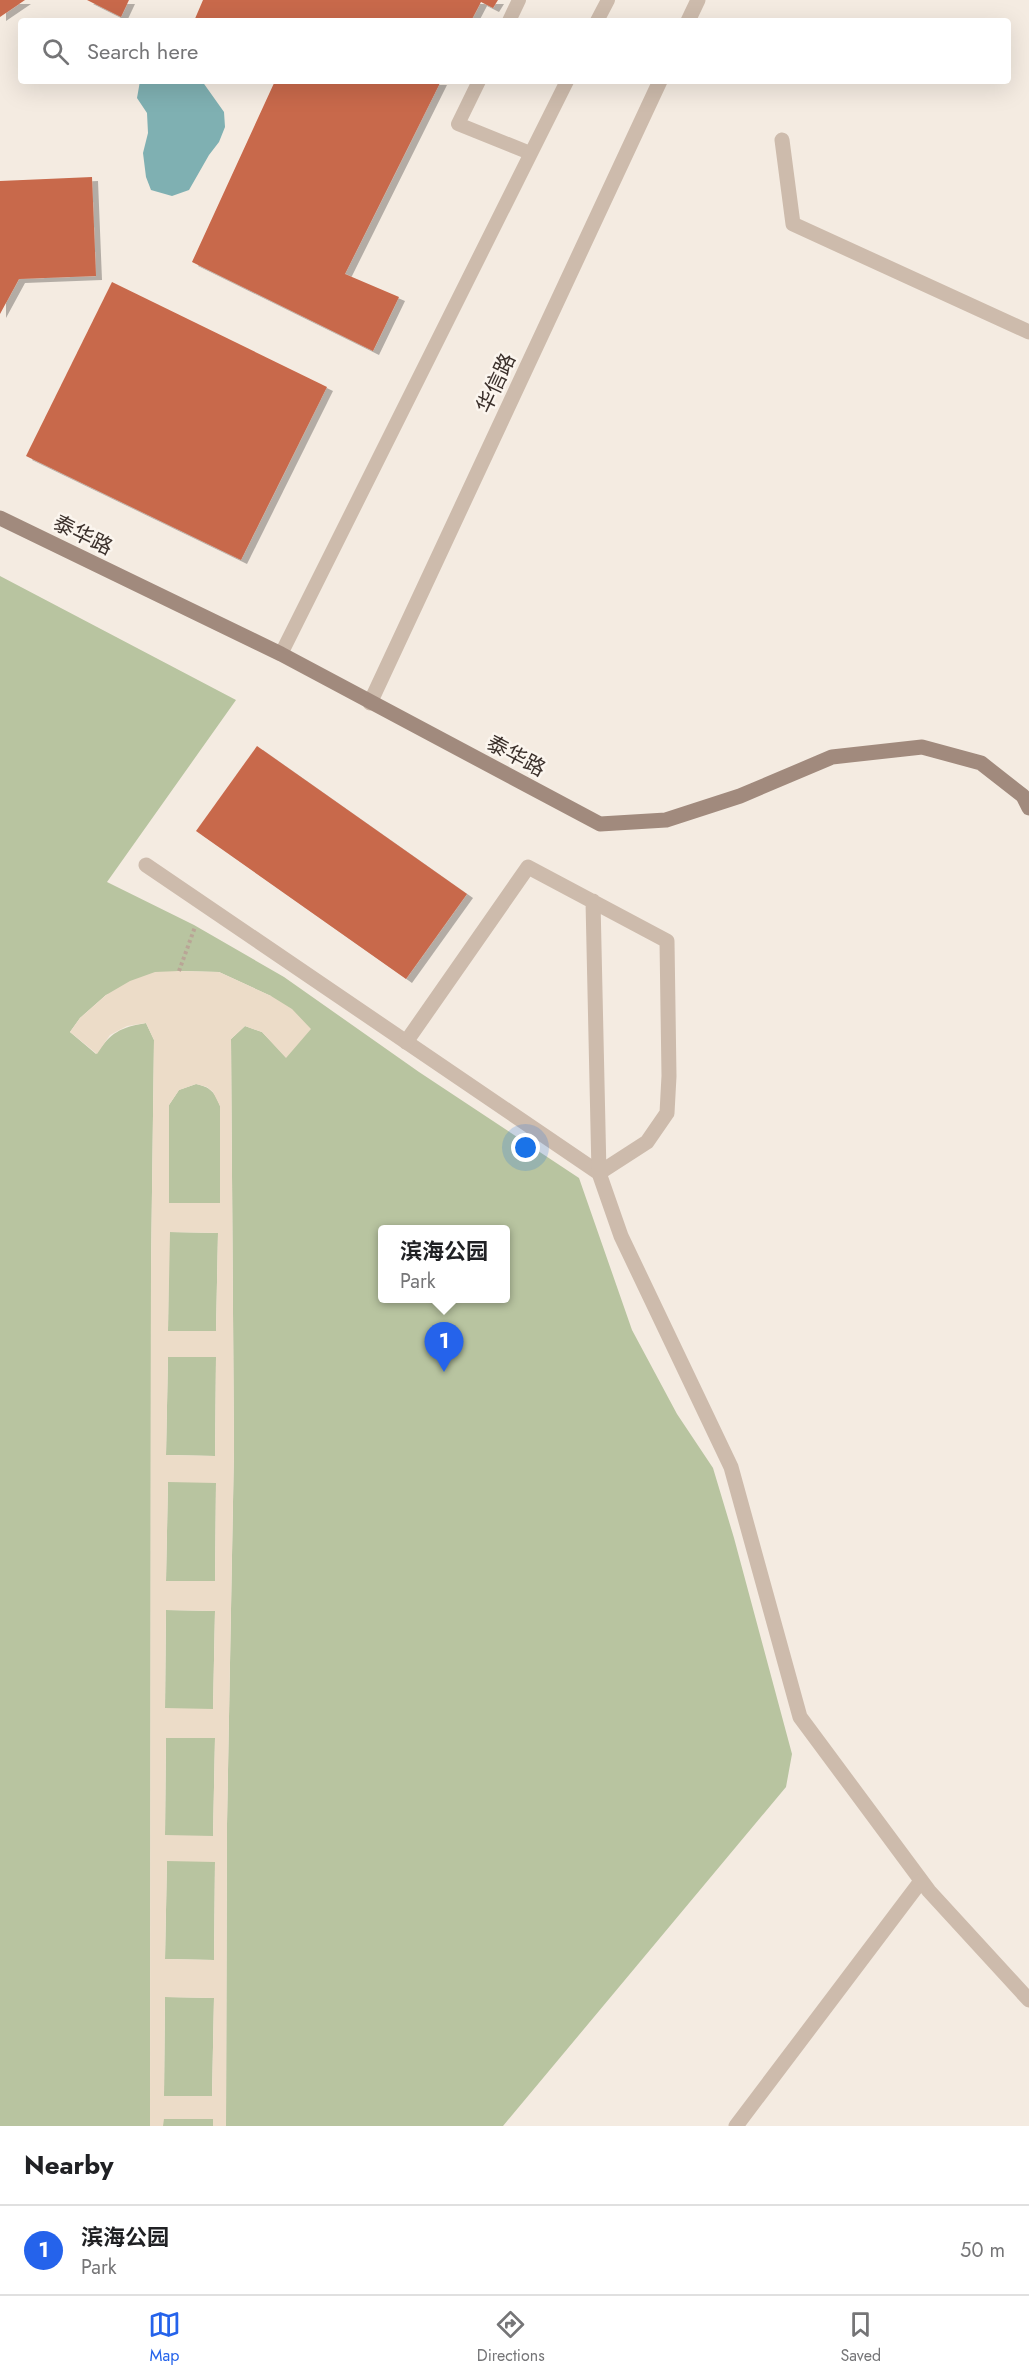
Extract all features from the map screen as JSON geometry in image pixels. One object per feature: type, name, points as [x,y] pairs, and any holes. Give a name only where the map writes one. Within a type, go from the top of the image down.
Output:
[{"type":"street","points":[[689,18],[698,0]]},
{"type":"street","name":"华信路","points":[[370,703],[659,84]]},
{"type":"street","points":[[782,140],[793,224],[1029,332]]},
{"type":"street","name":"泰华路","points":[[0,518],[281,654],[600,824],[666,820],[740,796],[832,757],[922,747],[981,763],[1023,796],[1029,808]]},
{"type":"street","points":[[146,864],[599,1173]]},
{"type":"street","points":[[406,1042],[528,867],[667,940],[669,1076],[667,1113],[647,1142],[599,1173]]},
{"type":"street","points":[[593,901],[599,1173],[621,1236],[731,1467],[800,1718],[921,1881],[1029,2000]]},
{"type":"street","points":[[736,2126],[921,1881]]},
{"type":"lane","points":[[510,18],[519,0]]},
{"type":"lane","points":[[599,18],[608,0]]},
{"type":"lane","points":[[478,84],[458,124],[530,153]]},
{"type":"lane","points":[[281,654],[565,84]]},
{"type":"path","points":[[179,971],[204,903]]},
{"type":"green space","points":[[0,576],[236,700],[107,882],[194,925],[284,977],[419,1072],[579,1178],[632,1330],[677,1414],[713,1468],[792,1754],[786,1787],[503,2126],[226,2126],[227,1824],[234,1448],[231,1039],[245,1026],[262,1032],[286,1057],[271,996],[219,972],[179,971],[106,995],[80,1018],[70,1032],[96,1054],[117,1032],[137,1025],[146,1023],[154,1040],[151,1267],[150,2126],[0,2126]]},
{"type":"green space","points":[[196,1084],[211,1091],[220,1106],[220,1204],[169,1203],[169,1105],[179,1090]]},
{"type":"green space","points":[[169,1232],[218,1233],[216,1331],[168,1331]]},
{"type":"green space","points":[[168,1357],[216,1357],[215,1456],[166,1455]]},
{"type":"green space","points":[[168,1482],[216,1482],[215,1581],[166,1581]]},
{"type":"green space","points":[[166,1610],[215,1611],[213,1709],[165,1709]]},
{"type":"green space","points":[[166,1737],[215,1738],[213,1836],[165,1836]]},
{"type":"green space","points":[[167,1861],[215,1861],[214,1960],[165,1959]]},
{"type":"green space","points":[[165,1997],[214,1998],[212,2096],[164,2096]]},
{"type":"green space","points":[[163,2119],[213,2119],[213,2126],[163,2126]]},
{"type":"shaded area","points":[[155,972],[219,972],[271,996],[292,1009],[311,1029],[286,1058],[262,1032],[245,1026],[231,1039],[234,1448],[227,1824],[226,2126],[213,2126],[213,2119],[164,2119],[163,2126],[150,2126],[151,1267],[154,1040],[146,1023],[127,1026],[110,1035],[97,1054],[70,1032],[80,1018],[106,995],[130,981]],"holes":[[[196,1084],[207,1087],[213,1092],[220,1106],[220,1203],[169,1203],[169,1105],[179,1090]],[[170,1232],[218,1233],[216,1331],[168,1331]],[[168,1357],[216,1357],[215,1456],[166,1455]],[[168,1482],[216,1483],[215,1581],[166,1581]],[[166,1610],[215,1611],[213,1709],[165,1708]],[[166,1738],[215,1738],[213,1836],[165,1835]],[[167,1861],[215,1862],[214,1960],[165,1959]],[[165,1997],[214,1998],[212,2096],[164,2096]]]},
{"type":"water","points":[[139,84],[204,84],[224,112],[225,127],[219,142],[189,190],[172,196],[151,190],[146,177],[143,153],[148,133],[147,113],[137,98]]},
{"type":"building","points":[[0,0],[25,0],[0,17]]},
{"type":"building","points":[[87,0],[129,0],[121,17]]},
{"type":"building","points":[[203,0],[498,0],[493,8],[481,2],[473,18],[195,18]]},
{"type":"building","points":[[274,84],[440,84],[345,274],[399,297],[373,351],[192,262]]},
{"type":"building","points":[[92,177],[96,276],[19,279],[0,314],[0,181]]},
{"type":"building","points":[[112,282],[327,387],[241,560],[26,456]]},
{"type":"building","points":[[257,746],[467,894],[406,979],[196,831]]},
{"type":"place","name":"滨海公园","points":[[444,1372]]}]
